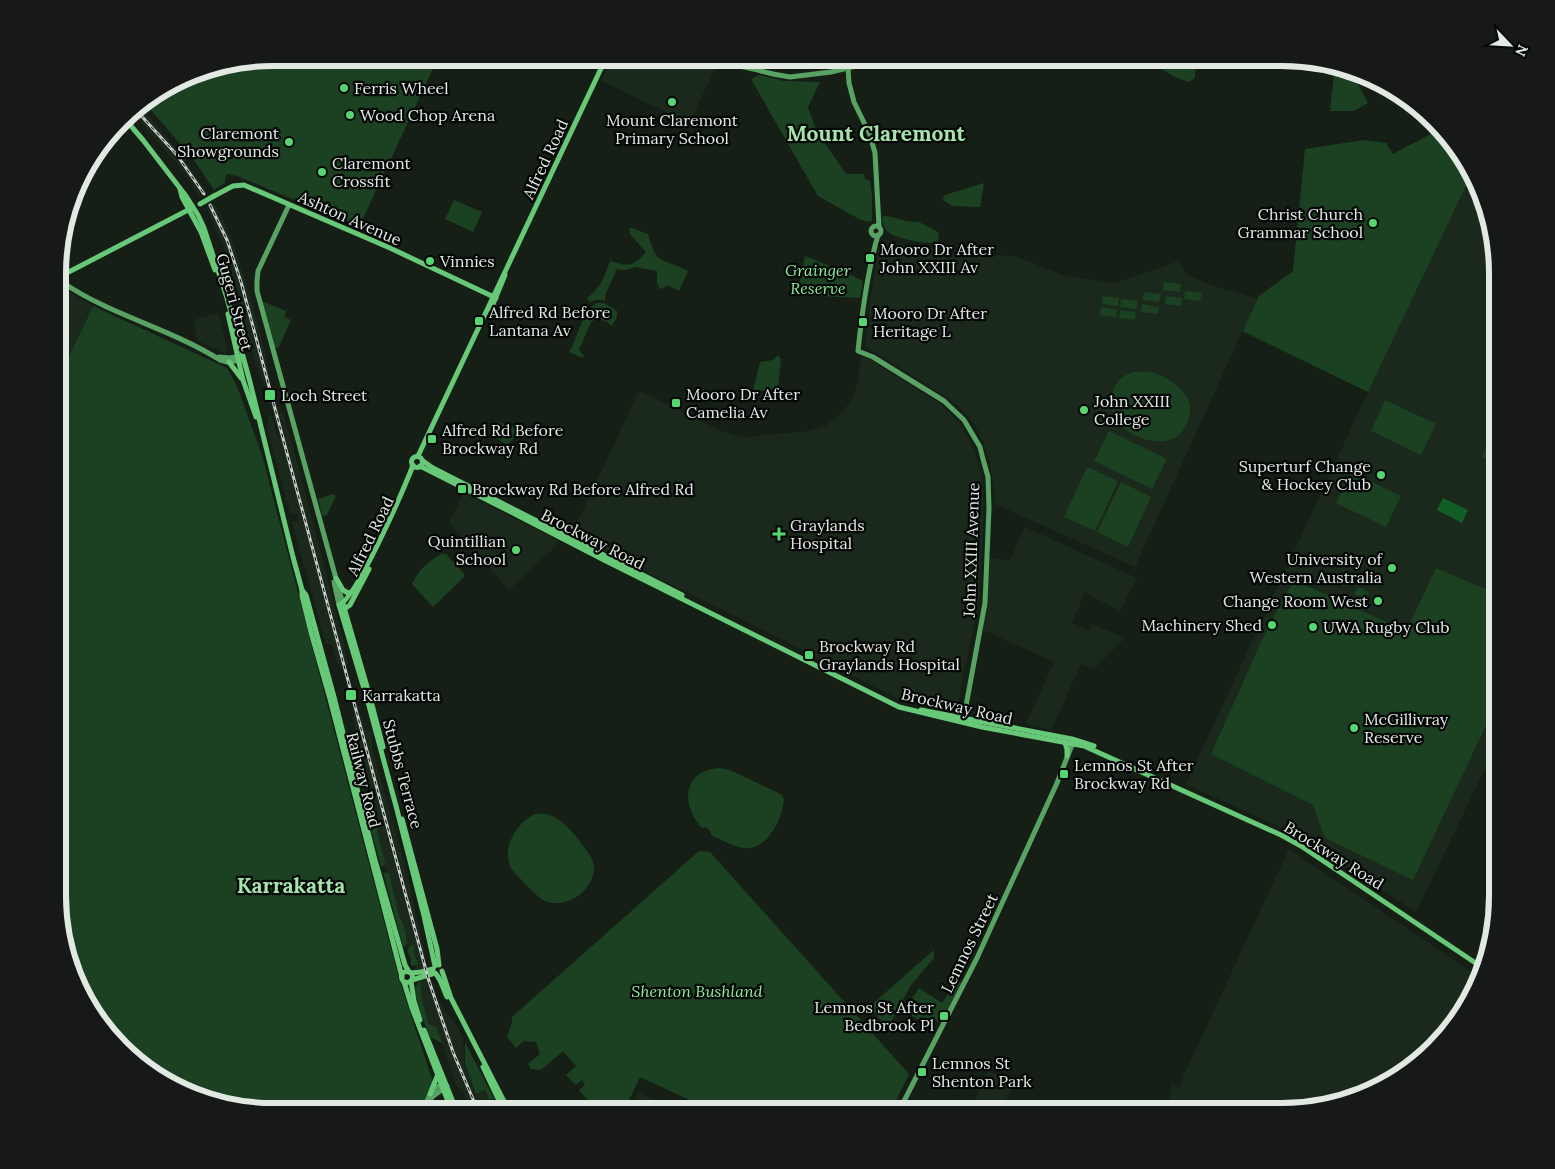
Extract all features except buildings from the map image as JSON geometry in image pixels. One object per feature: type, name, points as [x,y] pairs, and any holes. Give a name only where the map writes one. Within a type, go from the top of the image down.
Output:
[{"type":"main road","name":"Alfred Road","points":[[342,607],[350,605],[361,584],[602,66]]},
{"type":"main road","name":"Gugeri Street","points":[[130,125],[180,187],[182,197],[192,208],[217,277],[240,358],[243,380],[251,406],[260,426]]},
{"type":"main road","name":"Ashton Avenue","points":[[66,278],[70,273],[126,242],[233,186],[244,185],[390,248],[494,297]]},
{"type":"main road","name":"Railway Road","points":[[240,358],[250,382],[311,632],[403,979],[412,1008],[438,1074],[453,1103]]},
{"type":"main road","points":[[229,362],[243,380]]},
{"type":"main road","name":"Alfred Road","points":[[342,607],[367,566],[410,473],[419,462]]},
{"type":"main road","name":"Brockway Road","points":[[419,462],[894,702],[915,709],[1065,743],[1073,742]]},
{"type":"main road","points":[[336,578],[343,590],[348,593],[352,592]]},
{"type":"main road","name":"Railway Road","points":[[302,590],[306,595],[334,696],[378,870],[405,964],[410,973]]},
{"type":"main road","name":"Stubbs Terrace","points":[[342,607],[377,724],[433,941],[436,946],[436,970],[443,990],[500,1103]]},
{"type":"main road","name":"Brockway Road","points":[[963,720],[1093,746],[1294,838],[1478,962]]},
{"type":"main road","points":[[1065,743],[1067,756]]},
{"type":"main road","points":[[436,970],[404,973],[403,979],[408,983],[436,970],[442,967],[451,998],[504,1103]]},
{"type":"main road","points":[[410,973],[412,981]]},
{"type":"main road","name":"Railway Road","points":[[412,981],[412,991],[420,1021],[444,1087]]},
{"type":"main road","points":[[430,1094],[438,1074]]},
{"type":"street","points":[[744,66],[754,70],[790,77],[820,74],[857,66]]},
{"type":"street","points":[[750,66],[761,71]]},
{"type":"street","points":[[845,69],[856,108],[873,144],[876,160],[877,226],[881,231],[875,234],[872,229],[877,226]]},
{"type":"street","name":"Stubbs Terrace","points":[[289,205],[258,271],[257,291],[336,578],[342,607]]},
{"type":"street","name":"John XXIII Avenue","points":[[875,234],[858,351],[873,357],[944,401],[964,420],[980,447],[988,477],[989,508],[985,603],[963,720]]},
{"type":"street","points":[[66,286],[220,360],[229,362],[240,358]]},
{"type":"street","points":[[213,356],[240,358]]},
{"type":"street","name":"Stubbs Terrace","points":[[331,562],[333,580],[342,607]]},
{"type":"street","name":"Lemnos Street","points":[[1057,783],[1073,742]]},
{"type":"street","name":"Lemnos Street","points":[[904,1103],[977,958],[1071,756],[1073,742]]},
{"type":"street","points":[[426,1103],[430,1094],[437,1086],[444,1087]]},
{"type":"street","points":[[429,1103],[444,1087]]},
{"type":"shaded area","name":"Mount Claremont Primary School","points":[[608,66],[717,66],[689,123],[601,81]]},
{"type":"shaded area","points":[[145,111],[185,160],[207,193],[200,197],[184,172],[137,118]]},
{"type":"shaded area","points":[[1433,133],[1446,147],[1461,170],[1478,207],[1485,233],[1489,274],[1489,761],[1416,912],[1297,835],[1186,784],[1368,392],[1242,332],[1135,567],[995,504],[989,458],[983,441],[971,419],[952,401],[865,346],[879,245],[882,241],[886,240],[960,255],[1015,256],[1065,276],[1116,283],[1179,261],[1186,274],[1208,284],[1257,299],[1293,271],[1305,149],[1364,140],[1386,143],[1393,154]]},
{"type":"shaded area","points":[[213,203],[218,209],[232,239],[252,302],[266,355],[271,384],[269,385],[283,437],[286,436],[279,412],[282,412],[293,447],[321,553],[344,643],[348,664],[345,665],[358,715],[361,714],[365,729],[372,733],[372,748],[406,868],[428,968],[418,971],[412,960],[401,927],[370,811],[376,809],[352,717],[355,716],[342,666],[339,666],[337,663],[332,644],[326,645],[292,522],[298,521],[297,514],[290,514],[268,432],[268,417],[271,414],[278,438],[280,438],[266,386],[264,386],[253,355],[226,251],[206,207]]},
{"type":"shaded area","points":[[66,290],[93,306],[66,363]]},
{"type":"shaded area","points":[[218,313],[228,351],[225,354],[197,339],[193,320]]},
{"type":"shaded area","name":"Graylands Hospital","points":[[866,357],[942,405],[961,424],[974,449],[982,477],[984,508],[979,602],[956,711],[905,702],[787,641],[577,538],[574,530],[638,393],[642,392],[735,436],[744,437],[808,431],[827,425],[851,401],[858,382],[861,359]]},
{"type":"shaded area","name":"Quintillian School","points":[[464,493],[557,540],[558,544],[509,590],[449,523]]},
{"type":"shaded area","points":[[1443,498],[1468,510],[1462,523],[1437,510]]},
{"type":"shaded area","points":[[1025,527],[1137,578],[1120,611],[1085,593],[1072,623],[1089,630],[1092,624],[1125,638],[1094,669],[1081,664],[1051,730],[1026,724],[1054,662],[981,629],[989,558],[1010,560]]},
{"type":"shaded area","points":[[1289,849],[1474,973],[1454,1011],[1428,1042],[1397,1068],[1348,1092],[1322,1099],[1281,1103],[1169,1103],[1171,1084],[1181,1088],[1183,1077]]},
{"type":"shaded area","points":[[431,978],[438,1001],[457,1026],[463,1038],[464,1065],[476,1094],[485,1091],[488,1099],[494,1100],[496,1103],[468,1103],[463,1092],[457,1086],[436,1027],[430,1024],[422,999],[420,980]]},
{"type":"shaded area","points":[[988,1071],[1014,1083],[1005,1103],[974,1103]]},
{"type":"shaded area","points":[[639,1093],[662,1103],[635,1103]]},
{"type":"green space","name":"Claremont Showgrounds","points":[[274,66],[434,66],[359,227],[237,176],[226,174],[225,183],[214,190],[194,160],[149,108],[194,82],[233,70]]},
{"type":"green space","points":[[1161,66],[1196,66],[1195,78],[1189,82],[1171,75]]},
{"type":"green space","points":[[1335,73],[1356,80],[1368,103],[1354,111],[1330,111]]},
{"type":"green space","points":[[759,75],[784,81],[820,82],[808,107],[816,130],[846,174],[864,174],[865,179],[870,181],[872,221],[867,222],[859,219],[818,196],[751,79]]},
{"type":"green space","name":"Christ Church Grammar School","points":[[1433,133],[1454,158],[1467,183],[1368,392],[1243,331],[1259,296],[1293,271],[1305,149],[1364,140],[1386,143],[1393,154]]},
{"type":"green space","points":[[984,183],[980,207],[952,206],[943,200],[944,196],[948,194]]},
{"type":"green space","points":[[454,200],[482,212],[473,232],[445,219]]},
{"type":"green space","points":[[884,216],[919,222],[938,232],[937,244],[910,240],[890,233],[884,226],[882,218]]},
{"type":"green space","points":[[629,227],[648,234],[654,252],[662,260],[688,271],[679,291],[667,285],[662,289],[659,288],[657,284],[657,271],[636,267],[625,270],[617,269],[605,295],[605,300],[590,302],[587,298],[602,282],[610,261],[626,265],[634,263],[646,252],[630,234]]},
{"type":"green space","name":"Grainger Reserve","points":[[805,256],[863,281],[860,298],[818,296],[798,291]]},
{"type":"green space","points":[[1164,282],[1181,284],[1180,292],[1163,290]]},
{"type":"green space","points":[[1185,291],[1202,293],[1200,301],[1184,299]]},
{"type":"green space","points":[[1144,292],[1161,294],[1159,302],[1143,300]]},
{"type":"green space","points":[[1103,296],[1119,298],[1118,306],[1102,304]]},
{"type":"green space","points":[[1166,296],[1182,298],[1181,306],[1165,304]]},
{"type":"green space","points":[[1121,299],[1138,301],[1136,309],[1120,307]]},
{"type":"green space","points":[[262,301],[286,311],[284,317],[291,320],[279,347],[275,348]]},
{"type":"green space","points":[[597,303],[604,303],[617,311],[617,317],[612,326],[605,321],[595,319],[591,322],[579,350],[584,356],[583,358],[569,352],[583,319],[591,307]]},
{"type":"green space","points":[[1142,304],[1159,307],[1158,314],[1141,312]]},
{"type":"green space","points":[[93,306],[227,368],[237,386],[262,455],[399,979],[433,1082],[423,1103],[274,1103],[233,1099],[207,1092],[158,1068],[127,1042],[101,1011],[82,975],[70,936],[66,895],[66,363]]},
{"type":"green space","points":[[1101,307],[1117,310],[1116,317],[1100,315]]},
{"type":"green space","points":[[1120,310],[1136,312],[1135,320],[1119,318]]},
{"type":"green space","points":[[778,355],[781,359],[778,390],[753,391],[760,362],[773,360]]},
{"type":"green space","points":[[1132,372],[1152,372],[1162,376],[1176,385],[1187,397],[1190,404],[1188,420],[1175,438],[1165,441],[1153,441],[1141,438],[1120,425],[1113,415],[1110,405],[1112,393],[1119,380]]},
{"type":"green space","points":[[1385,400],[1436,424],[1421,455],[1371,431]]},
{"type":"green space","points":[[498,422],[522,429],[507,445],[493,436]]},
{"type":"green space","points":[[1109,431],[1167,459],[1152,489],[1094,461]]},
{"type":"green space","points":[[1489,442],[1489,460],[1482,457]]},
{"type":"green space","points":[[1087,467],[1118,481],[1095,531],[1064,517]]},
{"type":"green space","points":[[1351,472],[1401,496],[1386,527],[1336,503]]},
{"type":"green space","points":[[1121,482],[1151,497],[1128,547],[1097,532]]},
{"type":"green space","points":[[333,494],[336,496],[327,515],[322,516],[318,499]]},
{"type":"green space","points":[[441,554],[446,554],[464,574],[464,577],[433,607],[412,584],[424,566]]},
{"type":"green space","name":"McGillivray Reserve","points":[[1436,568],[1489,591],[1489,719],[1413,880],[1325,838],[1313,805],[1211,754],[1266,631],[1294,580],[1406,631]]},
{"type":"green space","name":"UWA Rugby Club","points":[[1358,587],[1369,592],[1366,600],[1354,594]]},
{"type":"green space","points":[[721,768],[732,771],[781,794],[784,799],[777,824],[759,845],[752,848],[743,848],[711,835],[706,827],[702,828],[690,808],[689,789],[693,781],[699,774]]},
{"type":"green space","points":[[372,814],[378,827],[377,831],[385,863],[384,866],[381,866],[367,815]]},
{"type":"green space","points":[[535,814],[555,817],[579,840],[592,859],[594,865],[593,875],[583,892],[572,900],[552,903],[540,898],[511,868],[508,852],[512,836],[522,823]]},
{"type":"green space","name":"Shenton Bushland","points":[[699,851],[710,852],[909,1074],[895,1103],[696,1103],[640,1077],[628,1103],[599,1103],[596,1100],[590,1103],[579,1090],[585,1085],[582,1080],[576,1085],[566,1075],[576,1066],[563,1051],[541,1070],[531,1069],[528,1064],[540,1054],[536,1042],[524,1041],[516,1048],[507,1037],[512,1017]]},
{"type":"green space","points":[[383,872],[389,874],[399,916],[405,930],[406,945],[403,947]]},
{"type":"green space","points":[[413,944],[415,947],[413,951],[418,963],[413,966],[411,965],[411,959],[407,950]]},
{"type":"green space","points":[[934,950],[934,958],[911,985],[890,1024],[885,1025],[869,1007]]},
{"type":"green space","points":[[420,980],[422,999],[429,1024],[436,1027],[442,1043],[430,1037],[421,1013],[415,988]]},
{"type":"green space","points":[[959,982],[962,982],[941,1023],[932,1018],[927,1025],[904,1011],[919,988],[942,1003],[951,989]]},
{"type":"green space","points":[[465,1042],[494,1099],[489,1099],[485,1090],[476,1094],[465,1064]]},
{"type":"railway","points":[[140,115],[177,155],[204,194]]},
{"type":"railway","points":[[210,205],[227,240],[241,282],[428,978],[453,1052],[475,1103]]},
{"type":"place","name":"Ferris Wheel","points":[[344,88]]},
{"type":"place","name":"Mount Claremont Primary School","points":[[672,102]]},
{"type":"place","name":"Wood Chop Arena","points":[[350,115]]},
{"type":"place","name":"Claremont Showgrounds","points":[[289,142]]},
{"type":"place","name":"Claremont Crossfit","points":[[322,172]]},
{"type":"place","name":"Christ Church Grammar School","points":[[1373,223]]},
{"type":"place","name":"Mooro Dr After John XXIII Av","points":[[870,258]]},
{"type":"place","name":"Vinnies","points":[[430,261]]},
{"type":"place","name":"Alfred Rd Before Lantana Av","points":[[479,321]]},
{"type":"place","name":"Mooro Dr After Heritage L","points":[[863,322]]},
{"type":"place","name":"Loch Street","points":[[270,395]]},
{"type":"place","name":"Mooro Dr After Camelia Av","points":[[676,403]]},
{"type":"place","name":"John XXIII College","points":[[1084,410]]},
{"type":"place","name":"Alfred Rd Before Brockway Rd","points":[[432,439]]},
{"type":"place","name":"Superturf Change & Hockey Club","points":[[1381,475]]},
{"type":"place","name":"Brockway Rd Before Alfred Rd","points":[[462,489]]},
{"type":"place","name":"Graylands Hospital","points":[[779,534]]},
{"type":"place","name":"Quintillian School","points":[[516,550]]},
{"type":"place","name":"University of Western Australia","points":[[1392,568]]},
{"type":"place","name":"Change Room West","points":[[1378,601]]},
{"type":"place","name":"Machinery Shed","points":[[1272,625]]},
{"type":"place","name":"UWA Rugby Club","points":[[1313,627]]},
{"type":"place","name":"Brockway Rd Graylands Hospital","points":[[809,655]]},
{"type":"place","name":"Karrakatta","points":[[351,695]]},
{"type":"place","name":"McGillivray Reserve","points":[[1354,728]]},
{"type":"place","name":"Lemnos St After Brockway Rd","points":[[1064,774]]},
{"type":"place","name":"Lemnos St After Bedbrook Pl","points":[[944,1016]]},
{"type":"place","name":"Lemnos St Shenton Park","points":[[922,1072]]},
{"type":"district","name":"Mount Claremont","points":[[876,134]]},
{"type":"district","name":"Karrakatta","points":[[291,886]]}]
